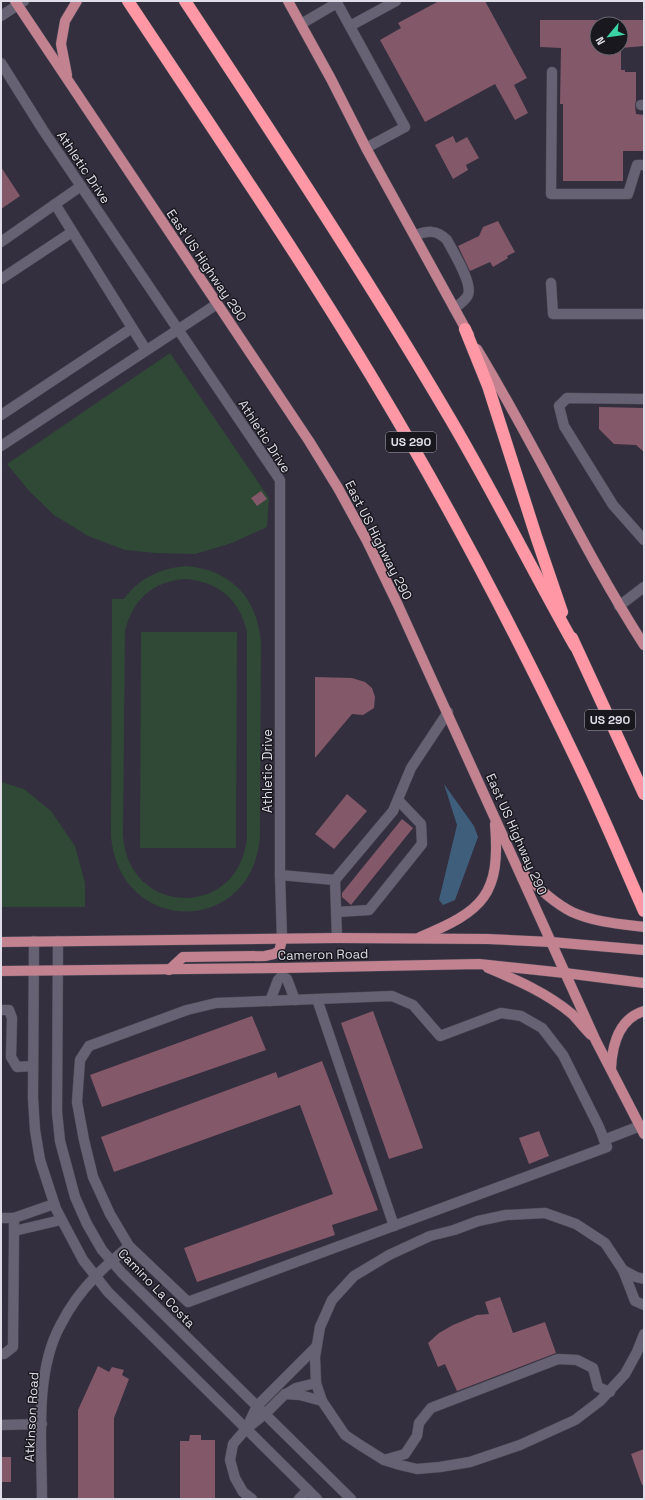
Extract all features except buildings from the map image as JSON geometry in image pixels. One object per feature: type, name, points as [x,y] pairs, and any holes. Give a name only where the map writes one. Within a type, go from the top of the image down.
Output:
[{"type":"highway","name":"US 290","points":[[185,1],[330,221],[446,412],[495,498],[543,590],[575,646],[644,794]]},
{"type":"highway","name":"US 290","points":[[130,4],[293,248],[409,439],[507,619],[540,684],[586,779],[643,907]]},
{"type":"highway","points":[[465,329],[488,386],[536,536],[575,646]]},
{"type":"main road","points":[[68,79],[61,44],[65,21],[77,1]]},
{"type":"main road","points":[[288,1],[465,329],[504,392],[619,606],[644,645]]},
{"type":"main road","name":"East US Highway 290","points":[[19,2],[68,79],[309,441],[338,488],[367,541],[448,712],[596,1041],[642,1130]]},
{"type":"main road","points":[[417,938],[449,925],[463,917],[478,904],[489,889],[495,872],[497,850],[495,816]]},
{"type":"main road","points":[[518,868],[553,900],[571,911],[588,918],[604,922],[644,928]]},
{"type":"main road","name":"Cameron Road","points":[[1,942],[417,938],[551,942],[644,950]]},
{"type":"main road","points":[[169,970],[183,957],[264,956],[274,954],[279,951],[282,940]]},
{"type":"main road","points":[[479,964],[520,981],[548,996],[572,1014],[596,1041]]},
{"type":"main road","name":"Cameron Road","points":[[1,971],[169,970],[282,972],[479,964],[644,983]]},
{"type":"main road","points":[[611,1070],[612,1051],[622,1027],[631,1018],[644,1011]]},
{"type":"street","points":[[350,26],[396,1]]},
{"type":"street","points":[[1,16],[19,2]]},
{"type":"street","points":[[301,24],[337,2],[405,127],[366,148]]},
{"type":"street","name":"Athletic Drive","points":[[1,63],[43,130],[280,480],[280,875],[282,940]]},
{"type":"street","points":[[552,72],[551,194],[628,194],[637,165],[644,165]]},
{"type":"street","points":[[1,242],[81,186]]},
{"type":"street","points":[[55,204],[146,350]]},
{"type":"street","points":[[415,234],[430,230],[443,236],[447,240],[467,279],[469,290],[468,296],[464,301],[454,308]]},
{"type":"street","points":[[1,279],[72,232]]},
{"type":"street","points":[[551,283],[553,314],[644,314]]},
{"type":"street","points":[[1,446],[217,304]]},
{"type":"street","points":[[1,414],[132,328]]},
{"type":"street","points":[[644,399],[567,398],[559,406],[564,426],[613,505],[644,540]]},
{"type":"street","points":[[619,606],[644,587]]},
{"type":"street","points":[[337,938],[335,880],[393,811],[411,768],[448,712]]},
{"type":"street","points":[[336,912],[369,910],[422,844],[421,824],[398,800]]},
{"type":"street","points":[[280,875],[335,880]]},
{"type":"street","points":[[34,941],[33,1098],[35,1130],[40,1160],[54,1204],[61,1220],[83,1260],[108,1292],[317,1499]]},
{"type":"street","name":"Camino La Costa","points":[[58,941],[58,1112],[60,1141],[75,1197],[87,1224],[98,1243],[112,1262],[128,1279],[351,1499]]},
{"type":"street","points":[[270,1001],[282,972],[287,979],[295,1000]]},
{"type":"street","points":[[392,996],[414,1005],[440,1036],[501,1013],[521,1016],[542,1028],[563,1055],[599,1127],[607,1147],[188,1302],[129,1246],[110,1214],[93,1177],[84,1140],[78,1102],[80,1060],[89,1046],[186,1010],[216,1003],[295,1000],[392,996]]},
{"type":"street","points":[[317,999],[394,1226]]},
{"type":"street","points":[[1,1010],[9,1010],[12,1018],[11,1056],[17,1067],[33,1066]]},
{"type":"street","points":[[604,1140],[642,1130]]},
{"type":"street","points":[[1,1218],[14,1218],[54,1204]]},
{"type":"street","points":[[644,1305],[635,1301],[623,1270],[605,1243],[576,1224],[545,1213],[506,1215],[478,1221],[454,1230],[430,1236],[389,1255],[354,1276],[332,1300],[320,1327],[315,1357],[316,1383],[322,1401],[345,1435],[384,1460],[417,1469],[440,1467],[470,1462],[520,1445],[576,1420],[610,1392],[626,1374],[644,1334]]},
{"type":"street","points":[[1,1354],[4,1354],[13,1347],[14,1218]]},
{"type":"street","points":[[14,1231],[61,1220]]},
{"type":"street","name":"Atkinson Road","points":[[42,1499],[43,1381],[49,1353],[60,1326],[78,1299],[96,1276],[129,1246]]},
{"type":"street","points":[[623,1270],[636,1277],[644,1279]]},
{"type":"street","points":[[246,1429],[257,1406],[316,1347]]},
{"type":"street","points":[[384,1460],[405,1454],[417,1436],[419,1423],[431,1408],[558,1359],[577,1360],[593,1368],[598,1387],[610,1392]]},
{"type":"street","points":[[252,1499],[243,1492],[235,1478],[230,1460],[233,1444],[246,1429],[265,1414],[285,1394],[296,1388],[316,1383]]},
{"type":"street","points":[[285,1394],[300,1395],[322,1401]]},
{"type":"street","points":[[1,1425],[42,1424]]},
{"type":"street","points":[[299,1499],[308,1490]]},
{"type":"green space","points":[[170,353],[269,498],[267,527],[232,543],[195,554],[156,553],[125,550],[88,536],[54,515],[30,492],[7,464]]},
{"type":"green space","points":[[186,566],[216,573],[239,589],[247,599],[254,612],[261,642],[260,837],[252,870],[234,893],[211,907],[186,912],[160,907],[137,892],[119,869],[111,836],[112,599],[124,599],[136,585],[151,575],[177,567]],"holes":[[[186,579],[198,581],[218,588],[226,594],[239,610],[247,632],[247,837],[240,864],[226,883],[206,894],[185,898],[163,894],[144,882],[130,863],[123,836],[125,631],[133,610],[139,601],[154,588],[174,580]]]},
{"type":"green space","points":[[141,632],[237,632],[236,848],[140,848]]},
{"type":"green space","points":[[1,782],[24,789],[51,811],[75,846],[85,883],[85,907],[1,907]]},
{"type":"water","points":[[444,784],[474,826],[478,837],[455,900],[443,905],[439,900],[457,825]]}]
